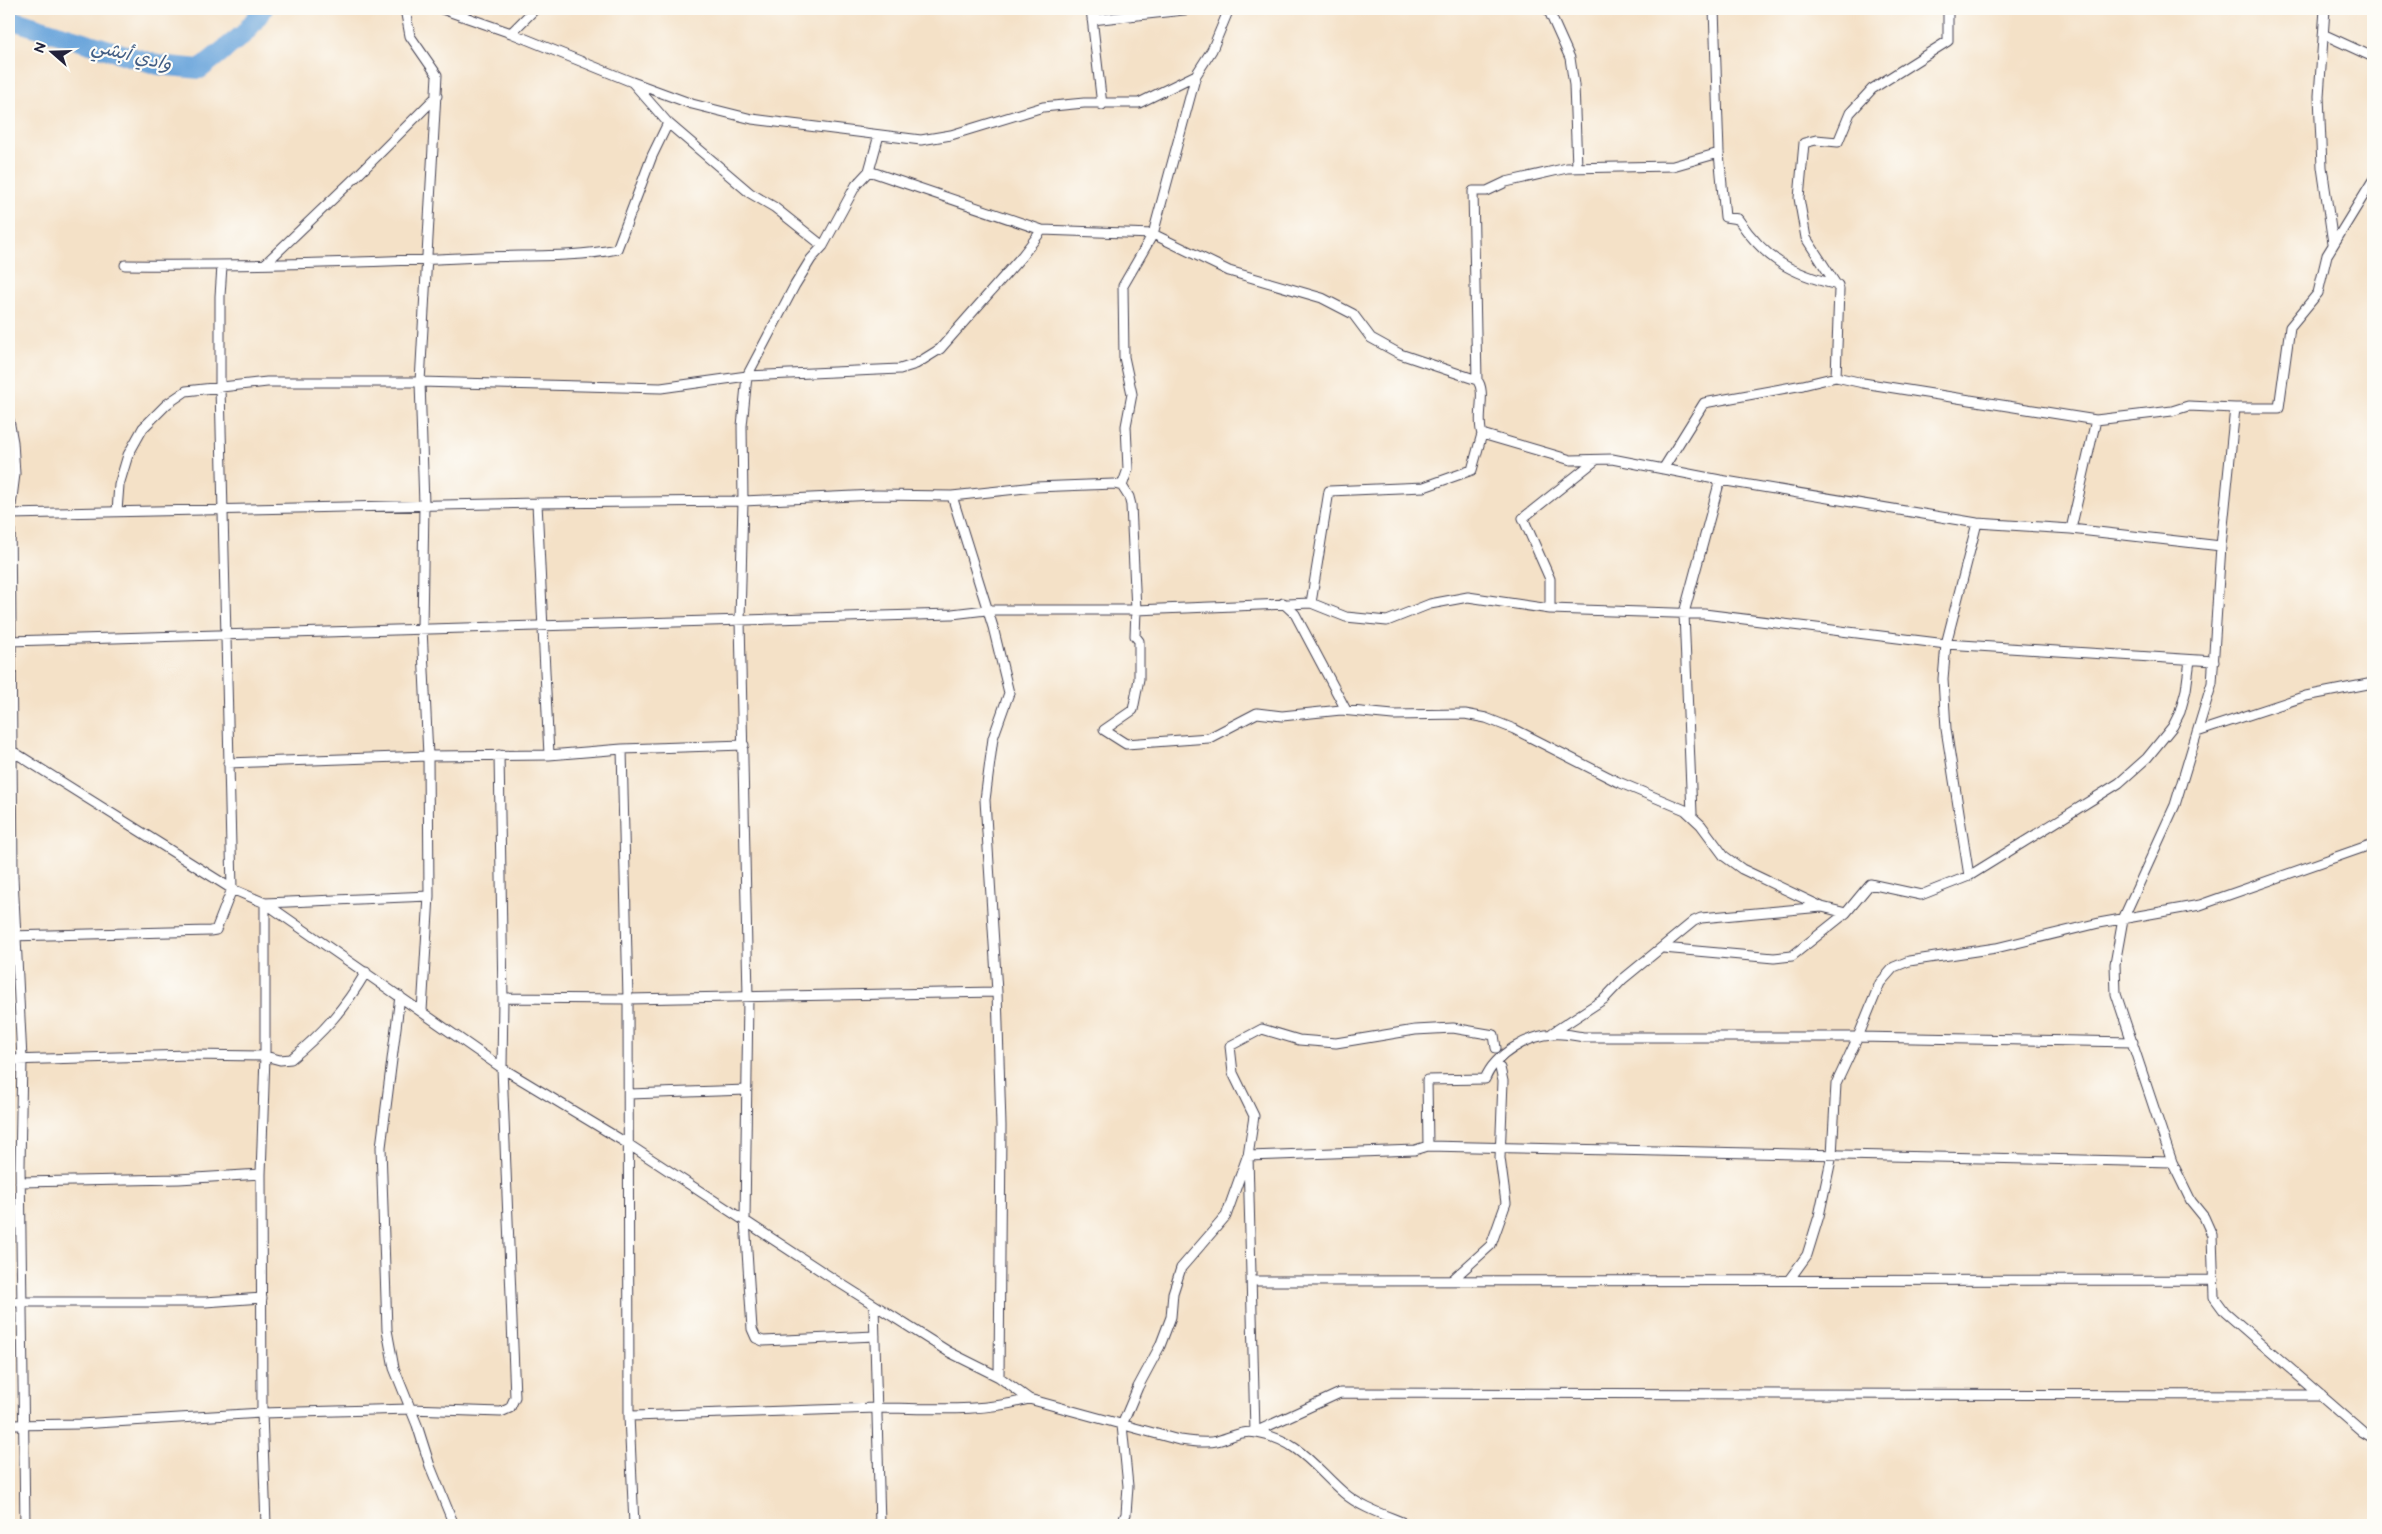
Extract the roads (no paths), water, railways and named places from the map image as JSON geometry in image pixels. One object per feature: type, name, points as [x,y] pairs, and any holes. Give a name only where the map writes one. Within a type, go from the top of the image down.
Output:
[{"type":"street","points":[[405,9],[410,36],[437,75],[420,382],[424,505],[422,628],[428,756],[429,896],[422,1011]]},
{"type":"street","points":[[442,9],[511,32],[632,82],[692,104],[752,119],[921,140],[951,135],[1043,107],[1084,103],[1139,104],[1196,74]]},
{"type":"street","points":[[511,32],[535,9]]},
{"type":"street","points":[[1091,9],[1102,104]]},
{"type":"street","points":[[1092,20],[1192,9]]},
{"type":"street","points":[[1122,486],[1128,469],[1126,426],[1132,394],[1124,357],[1123,286],[1153,234],[1196,74],[1212,50],[1230,9],[1225,9]]},
{"type":"street","points":[[1548,9],[1570,58],[1574,85],[1577,167]]},
{"type":"street","points":[[1714,9],[1719,153],[1725,217],[1738,219],[1752,239],[1795,273],[1838,286]]},
{"type":"street","points":[[1836,377],[1841,299],[1838,286],[1806,238],[1799,198],[1804,142],[1816,140],[1838,142],[1850,113],[1872,89],[1948,41],[1948,9]]},
{"type":"street","points":[[2325,9],[2320,96],[2322,149],[2334,243]]},
{"type":"street","points":[[2325,35],[2373,57]]},
{"type":"street","points":[[632,82],[668,123],[750,193],[774,206],[823,246]]},
{"type":"street","points":[[265,264],[437,96]]},
{"type":"street","points":[[125,265],[222,266],[426,260],[582,254],[617,249],[652,156],[668,123]]},
{"type":"street","points":[[875,1336],[763,1342],[756,1338],[752,1329],[746,1220],[748,996],[740,620],[743,501],[742,426],[747,376],[794,285],[811,259],[823,246],[856,185],[869,171],[879,135]]},
{"type":"street","points":[[1311,603],[1329,491],[1424,487],[1472,470],[1482,434],[1479,426],[1482,387],[1477,380],[1473,191],[1487,191],[1506,182],[1577,167],[1673,166],[1719,153]]},
{"type":"street","points":[[869,171],[1042,230],[1153,234],[1229,271],[1322,298],[1353,314],[1371,338],[1400,354],[1477,380]]},
{"type":"street","points":[[1663,469],[1704,403],[1803,386],[1836,377],[1863,384],[2096,420],[2172,412],[2188,406],[2279,408],[2290,327],[2318,293],[2327,255],[2373,180]]},
{"type":"street","points":[[116,511],[119,485],[128,454],[143,428],[167,404],[186,391],[267,382],[420,382],[661,388],[747,376],[900,369],[916,364],[940,349],[1022,256],[1042,230]]},
{"type":"street","points":[[13,937],[216,930],[221,922],[232,889],[220,387],[220,296],[222,266]]},
{"type":"street","points":[[2234,408],[2212,683],[2175,805],[2123,919],[2115,964],[2116,994],[2172,1162],[2191,1202],[2204,1217],[2212,1235],[2214,1297],[2225,1312],[2363,1432],[2373,1438]]},
{"type":"street","points":[[9,420],[13,442],[15,474],[9,514],[11,876],[13,937],[22,1059],[20,1182],[24,1525]]},
{"type":"street","points":[[2071,529],[2096,420]]},
{"type":"street","points":[[1482,434],[1571,460],[1612,459],[1720,480],[1977,523],[2071,529],[2222,546]]},
{"type":"street","points":[[1550,609],[1550,579],[1523,518],[1596,460]]},
{"type":"street","points":[[1692,814],[1684,613],[1720,480]]},
{"type":"street","points":[[9,514],[424,505],[743,501],[876,495],[952,496],[1035,487],[1114,484],[1122,486],[1129,496],[1131,505],[1136,610],[1135,636],[1140,640],[1138,679],[1133,710],[1104,730],[1126,744],[1209,738],[1257,713],[1282,716],[1346,710],[1393,715],[1466,714],[1486,718],[1514,729],[1616,780],[1692,814],[1724,856],[1742,869],[1822,907],[1846,913]]},
{"type":"street","points":[[952,496],[986,610],[993,626],[1009,693],[993,738],[985,800],[997,992],[1001,1126],[999,1377]]},
{"type":"street","points":[[537,503],[549,755]]},
{"type":"street","points":[[1969,876],[1946,728],[1943,679],[1946,644],[1977,523]]},
{"type":"street","points":[[10,641],[543,624],[952,614],[986,610],[1136,610],[1283,603],[1311,603],[1346,617],[1387,621],[1430,604],[1468,597],[1550,609],[1684,613],[1946,644],[2214,661]]},
{"type":"street","points":[[1283,603],[1294,614],[1346,710]]},
{"type":"street","points":[[1663,948],[1792,956],[1846,913],[1870,884],[1922,895],[1969,876],[2120,783],[2147,758],[2173,726],[2180,712],[2186,690],[2190,660]]},
{"type":"street","points":[[2197,732],[2312,694],[2373,683]]},
{"type":"street","points":[[228,763],[428,756],[549,755],[622,749],[744,746]]},
{"type":"street","points":[[622,749],[629,1094],[629,1416],[634,1525]]},
{"type":"street","points":[[10,750],[232,889],[265,903],[502,1068],[628,1144],[949,1352],[999,1377],[1029,1400],[1178,1440],[1216,1441],[1233,1434],[1255,1432],[1272,1436],[1310,1458],[1344,1494],[1356,1502],[1409,1525]]},
{"type":"street","points":[[9,1424],[80,1424],[262,1413],[410,1409],[501,1412],[510,1408],[515,1397],[502,1068],[500,755]]},
{"type":"street","points":[[1789,1280],[1807,1255],[1819,1216],[1832,1155],[1836,1084],[1858,1037],[1870,1003],[1880,983],[1894,967],[1909,961],[1996,948],[2123,919],[2200,905],[2373,844]]},
{"type":"street","points":[[265,903],[429,896]]},
{"type":"street","points":[[265,903],[265,1056],[261,1174],[262,1413],[266,1525]]},
{"type":"street","points":[[1428,1146],[1427,1080],[1485,1078],[1497,1059],[1507,1051],[1552,1034],[1604,999],[1623,979],[1694,921],[1701,918],[1822,907]]},
{"type":"street","points":[[9,1060],[190,1055],[265,1056],[280,1060],[291,1059],[310,1044],[348,1002],[366,972]]},
{"type":"street","points":[[503,998],[628,999],[997,992]]},
{"type":"street","points":[[400,996],[381,1147],[390,1352],[394,1368],[454,1525]]},
{"type":"street","points":[[1255,1432],[1248,1156],[1254,1116],[1233,1073],[1230,1046],[1262,1029],[1298,1040],[1336,1043],[1415,1030],[1453,1028],[1494,1035],[1496,1048]]},
{"type":"street","points":[[1552,1034],[1585,1037],[1858,1037],[2133,1042]]},
{"type":"street","points":[[1451,1281],[1490,1245],[1506,1203],[1500,1148],[1502,1081],[1500,1068]]},
{"type":"street","points":[[629,1094],[747,1090]]},
{"type":"street","points":[[1248,1156],[1415,1150],[1428,1146],[2172,1162]]},
{"type":"street","points":[[1121,1525],[1126,1514],[1128,1486],[1122,1425],[1138,1387],[1160,1346],[1171,1317],[1173,1293],[1181,1268],[1226,1216],[1248,1156]]},
{"type":"street","points":[[20,1182],[179,1179],[261,1174]]},
{"type":"street","points":[[1251,1281],[2214,1280]]},
{"type":"street","points":[[9,1302],[205,1302],[262,1298]]},
{"type":"street","points":[[874,1305],[880,1525]]},
{"type":"street","points":[[1255,1432],[1340,1393],[2321,1396]]},
{"type":"street","points":[[629,1416],[878,1408],[1001,1407],[1029,1400]]},
{"type":"waterway","name":"وادي أبشي","points":[[9,19],[158,65],[200,69],[245,33],[263,9]]}]
